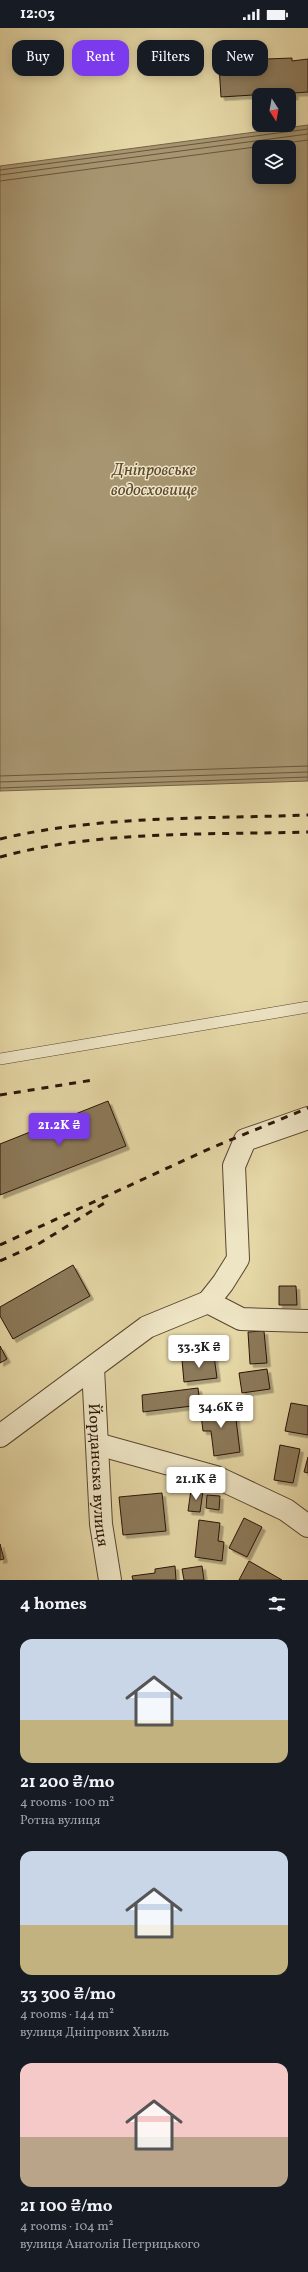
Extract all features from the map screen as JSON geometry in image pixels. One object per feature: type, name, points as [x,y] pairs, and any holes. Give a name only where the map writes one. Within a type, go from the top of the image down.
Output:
[{"type":"street","points":[[0,1436],[148,1327],[208,1302],[223,1283],[238,1258],[234,1166],[245,1140],[308,1118]]},
{"type":"street","points":[[208,1302],[241,1319],[308,1321]]},
{"type":"street","name":"Йорданська вулиця","points":[[93,1368],[102,1524],[110,1580]]},
{"type":"street","points":[[97,1444],[216,1477],[286,1510],[308,1526]]},
{"type":"lane","points":[[0,1059],[308,1007]]},
{"type":"water","name":"Дніпровське водосховище","points":[[308,125],[308,781],[0,791],[0,166],[255,132],[296,132],[296,127]]},
{"type":"building","points":[[292,58],[292,61],[308,59],[308,92],[296,93],[296,88],[252,88],[252,95],[221,97],[220,76],[268,76],[268,59]]},
{"type":"building","points":[[108,1101],[126,1146],[0,1195],[0,1144]]},
{"type":"building","points":[[73,1265],[90,1296],[13,1339],[0,1316],[0,1307]]},
{"type":"building","points":[[279,1286],[296,1286],[297,1305],[279,1305]]},
{"type":"building","points":[[264,1331],[267,1363],[250,1364],[248,1332]]},
{"type":"building","points":[[0,1346],[7,1359],[0,1363]]},
{"type":"building","points":[[214,1356],[217,1378],[184,1382],[182,1360]]},
{"type":"building","points":[[267,1369],[270,1389],[242,1393],[239,1373]]},
{"type":"building","points":[[198,1388],[200,1405],[143,1412],[142,1395]]},
{"type":"building","points":[[291,1403],[308,1406],[308,1435],[285,1431]]},
{"type":"building","points":[[226,1404],[227,1412],[235,1411],[240,1452],[214,1456],[211,1431],[203,1431],[200,1407]]},
{"type":"building","points":[[280,1445],[300,1449],[293,1483],[274,1480]]},
{"type":"building","points":[[308,1457],[308,1473],[304,1472]]},
{"type":"building","points":[[191,1490],[203,1491],[200,1512],[188,1511]]},
{"type":"building","points":[[162,1493],[166,1531],[123,1535],[119,1497]]},
{"type":"building","points":[[207,1495],[220,1496],[219,1510],[206,1508]]},
{"type":"building","points":[[244,1518],[262,1527],[247,1557],[229,1548]]},
{"type":"building","points":[[199,1520],[220,1523],[218,1541],[224,1542],[222,1561],[195,1557]]},
{"type":"building","points":[[0,1544],[4,1559],[0,1560]]},
{"type":"building","points":[[249,1561],[282,1580],[239,1580]]},
{"type":"building","points":[[175,1566],[176,1580],[133,1580],[132,1576],[155,1573],[155,1569]]},
{"type":"building","points":[[202,1566],[204,1580],[184,1580],[182,1569]]},
{"type":"railway","points":[[0,839],[38,831],[115,822],[192,818],[308,815]]},
{"type":"railway","points":[[0,857],[37,848],[114,838],[192,834],[308,832]]},
{"type":"railway","points":[[0,1095],[93,1080]]},
{"type":"railway","points":[[0,1245],[211,1148],[308,1108]]},
{"type":"railway","points":[[0,1261],[40,1243],[106,1202]]}]
